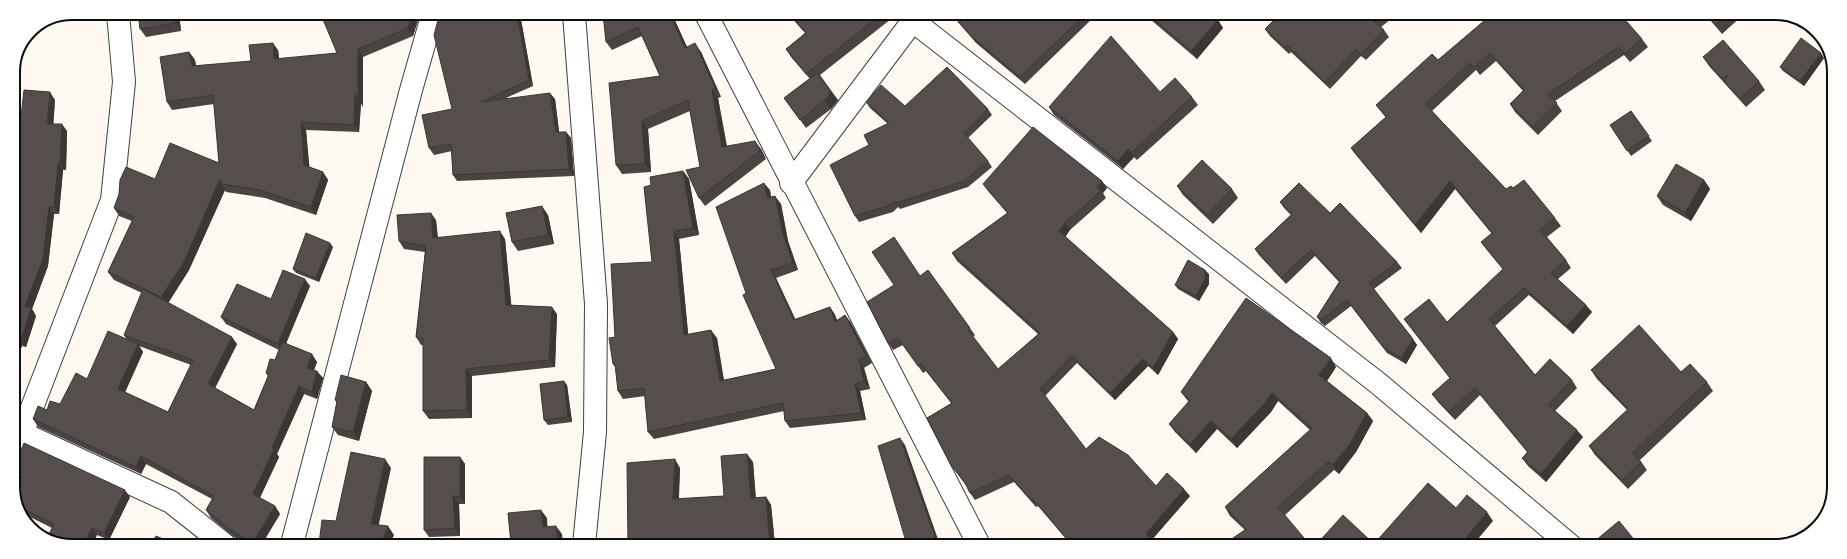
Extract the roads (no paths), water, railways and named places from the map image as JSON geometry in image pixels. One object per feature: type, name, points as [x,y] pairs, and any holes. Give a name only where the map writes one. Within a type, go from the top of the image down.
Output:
[{"type":"street","points":[[20,426],[112,200],[124,82],[119,20]]},
{"type":"street","points":[[293,539],[409,98],[431,20]]},
{"type":"street","points":[[574,20],[596,304],[595,432],[585,539]]},
{"type":"street","points":[[709,20],[791,183],[912,412],[976,539]]},
{"type":"street","points":[[791,183],[913,20]]},
{"type":"street","points":[[919,20],[1379,384],[1563,539]]},
{"type":"street","points":[[20,432],[170,502],[218,539]]}]
